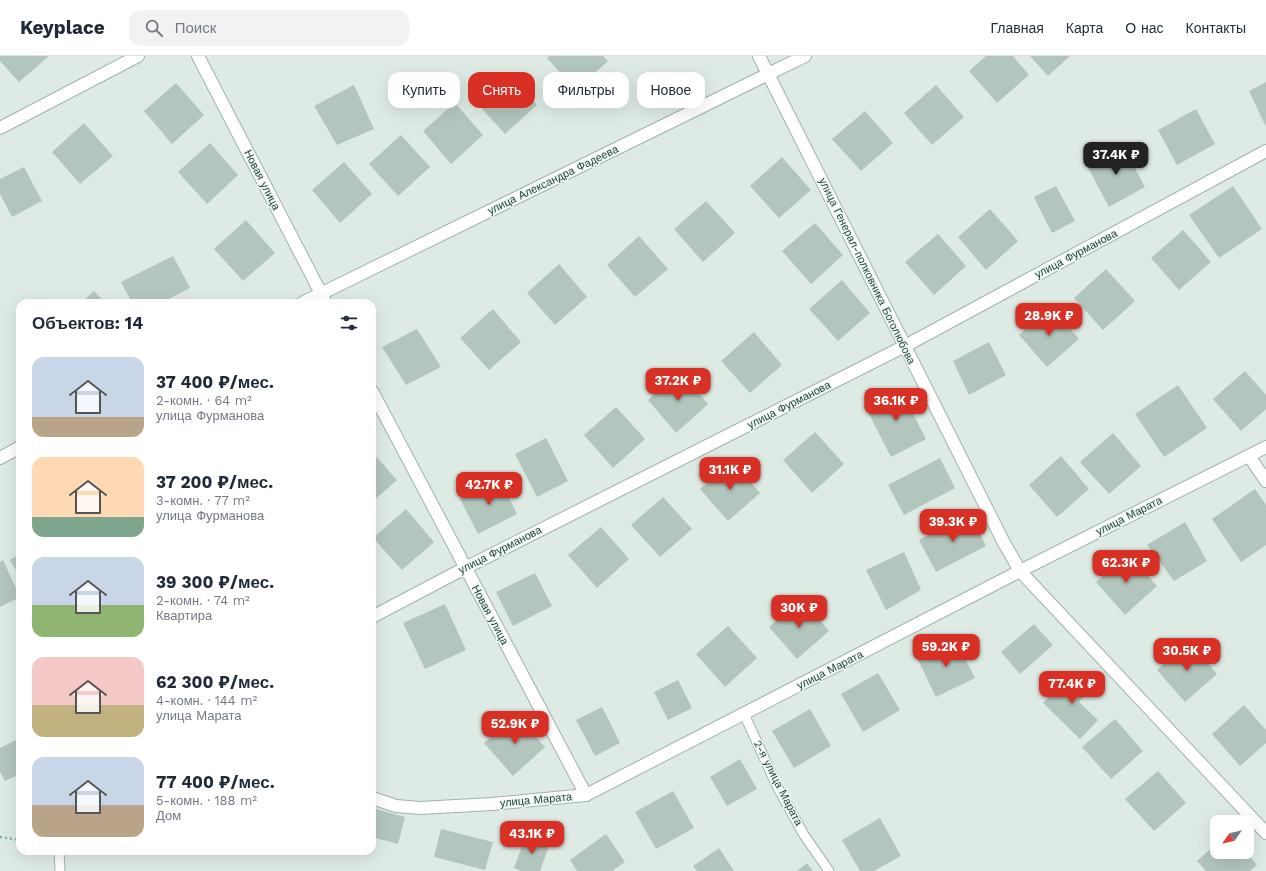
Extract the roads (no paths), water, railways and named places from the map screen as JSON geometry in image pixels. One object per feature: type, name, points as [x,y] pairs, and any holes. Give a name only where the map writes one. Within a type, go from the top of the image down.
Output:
[{"type":"street","points":[[0,128],[138,56]]},
{"type":"street","name":"Новая улица","points":[[198,56],[323,298]]},
{"type":"street","name":"улица Генерал-полковника Боголюбова","points":[[759,56],[1002,541],[1020,571],[1266,833]]},
{"type":"street","name":"улица Александра Фадеева","points":[[323,298],[805,56]]},
{"type":"street","name":"улица Фурманова","points":[[376,615],[464,568],[905,346],[1266,151]]},
{"type":"street","name":"Новая улица","points":[[376,399],[464,568],[586,795]]},
{"type":"street","name":"улица Марата","points":[[376,799],[396,806],[420,808],[492,804],[586,795],[1020,571],[1266,447]]},
{"type":"street","points":[[0,458],[16,449]]},
{"type":"street","points":[[1249,456],[1266,481]]},
{"type":"lane","name":"2-я улица Марата","points":[[744,714],[778,788],[804,835],[829,871]]},
{"type":"lane","points":[[59,855],[60,871]]}]
